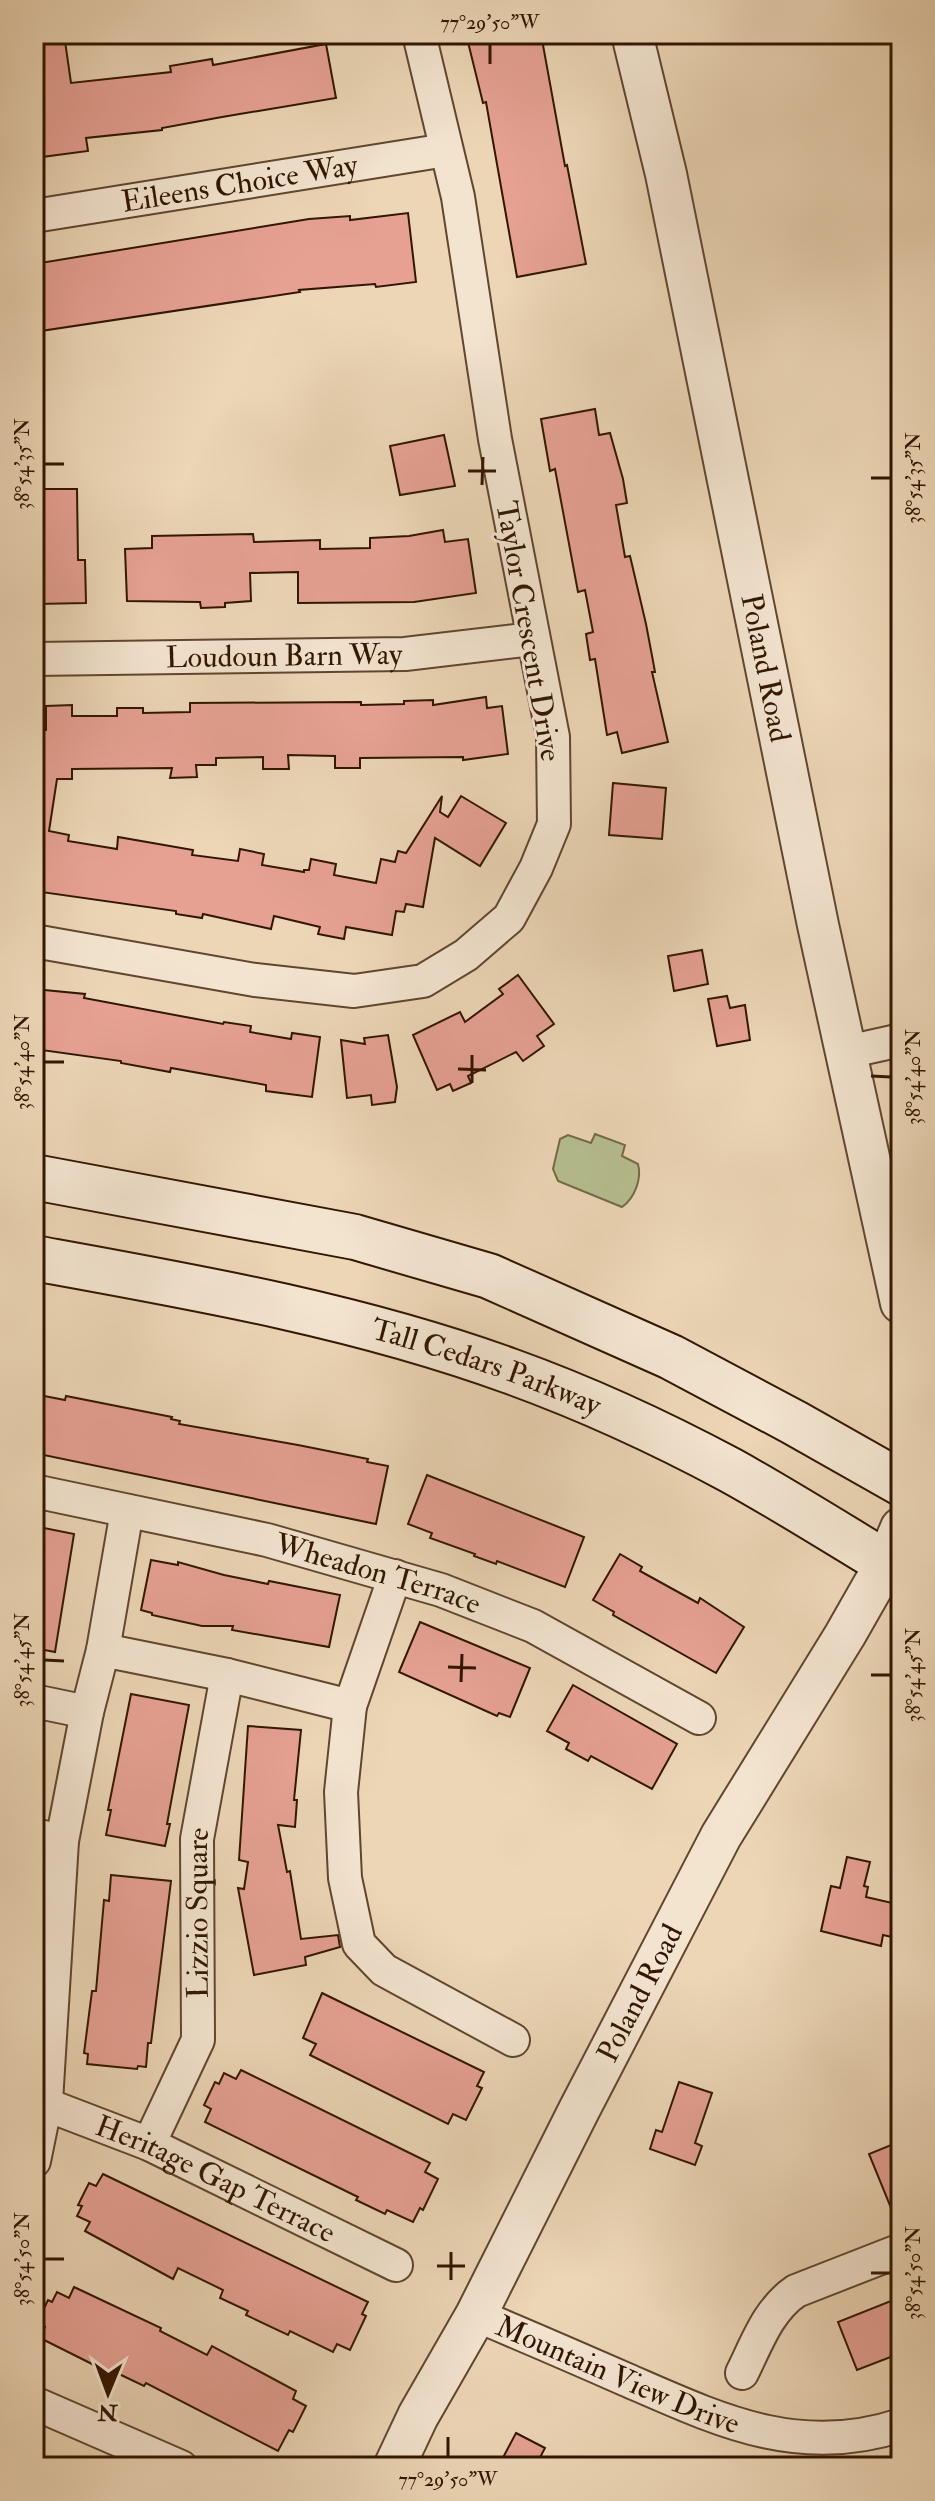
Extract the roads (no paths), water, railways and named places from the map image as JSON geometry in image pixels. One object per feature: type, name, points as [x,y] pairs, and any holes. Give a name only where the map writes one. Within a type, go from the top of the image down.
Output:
[{"type":"main road","points":[[34,1177],[355,1237],[489,1276],[671,1357],[901,1483]]},
{"type":"main road","name":"Tall Cedars Parkway","points":[[34,1258],[213,1291],[361,1326],[509,1371],[622,1417],[896,1554]]},
{"type":"street","name":"Taylor Crescent Drive","points":[[34,941],[255,980],[354,991],[423,981],[455,962],[509,918],[536,868],[554,824],[553,737],[495,439],[458,197],[419,34]]},
{"type":"street","name":"Poland Road","points":[[632,34],[666,174],[815,909],[901,1303]]},
{"type":"street","name":"Eileens Choice Way","points":[[34,216],[446,150]]},
{"type":"street","name":"Loudoun Barn Way","points":[[34,659],[405,654],[532,639]]},
{"type":"street","points":[[847,1052],[901,1040]]},
{"type":"street","name":"Wheadon Terrace","points":[[34,1491],[267,1540],[441,1590],[533,1626],[699,1718]]},
{"type":"street","points":[[34,2161],[40,2101],[48,1838],[103,1650],[127,1511]]},
{"type":"street","name":"Poland Road","points":[[394,2467],[418,2416],[476,2315],[721,1836],[896,1554]]},
{"type":"street","points":[[395,1576],[350,1706],[341,1792],[345,1878],[359,1944],[384,1970],[513,2040]]},
{"type":"street","points":[[103,1650],[227,1675],[350,1706]]},
{"type":"street","name":"Lizzio Square","points":[[149,2144],[198,2040],[197,1839],[227,1675]]},
{"type":"street","points":[[34,1701],[87,1712]]},
{"type":"street","name":"Heritage Gap Terrace","points":[[40,2101],[149,2144],[396,2265]]},
{"type":"street","points":[[742,2373],[769,2318],[782,2301],[796,2291],[901,2250]]},
{"type":"street","name":"Mountain View Drive","points":[[476,2315],[746,2428],[777,2435],[841,2439],[872,2435],[901,2425]]},
{"type":"street","points":[[34,2403],[181,2467]]}]
